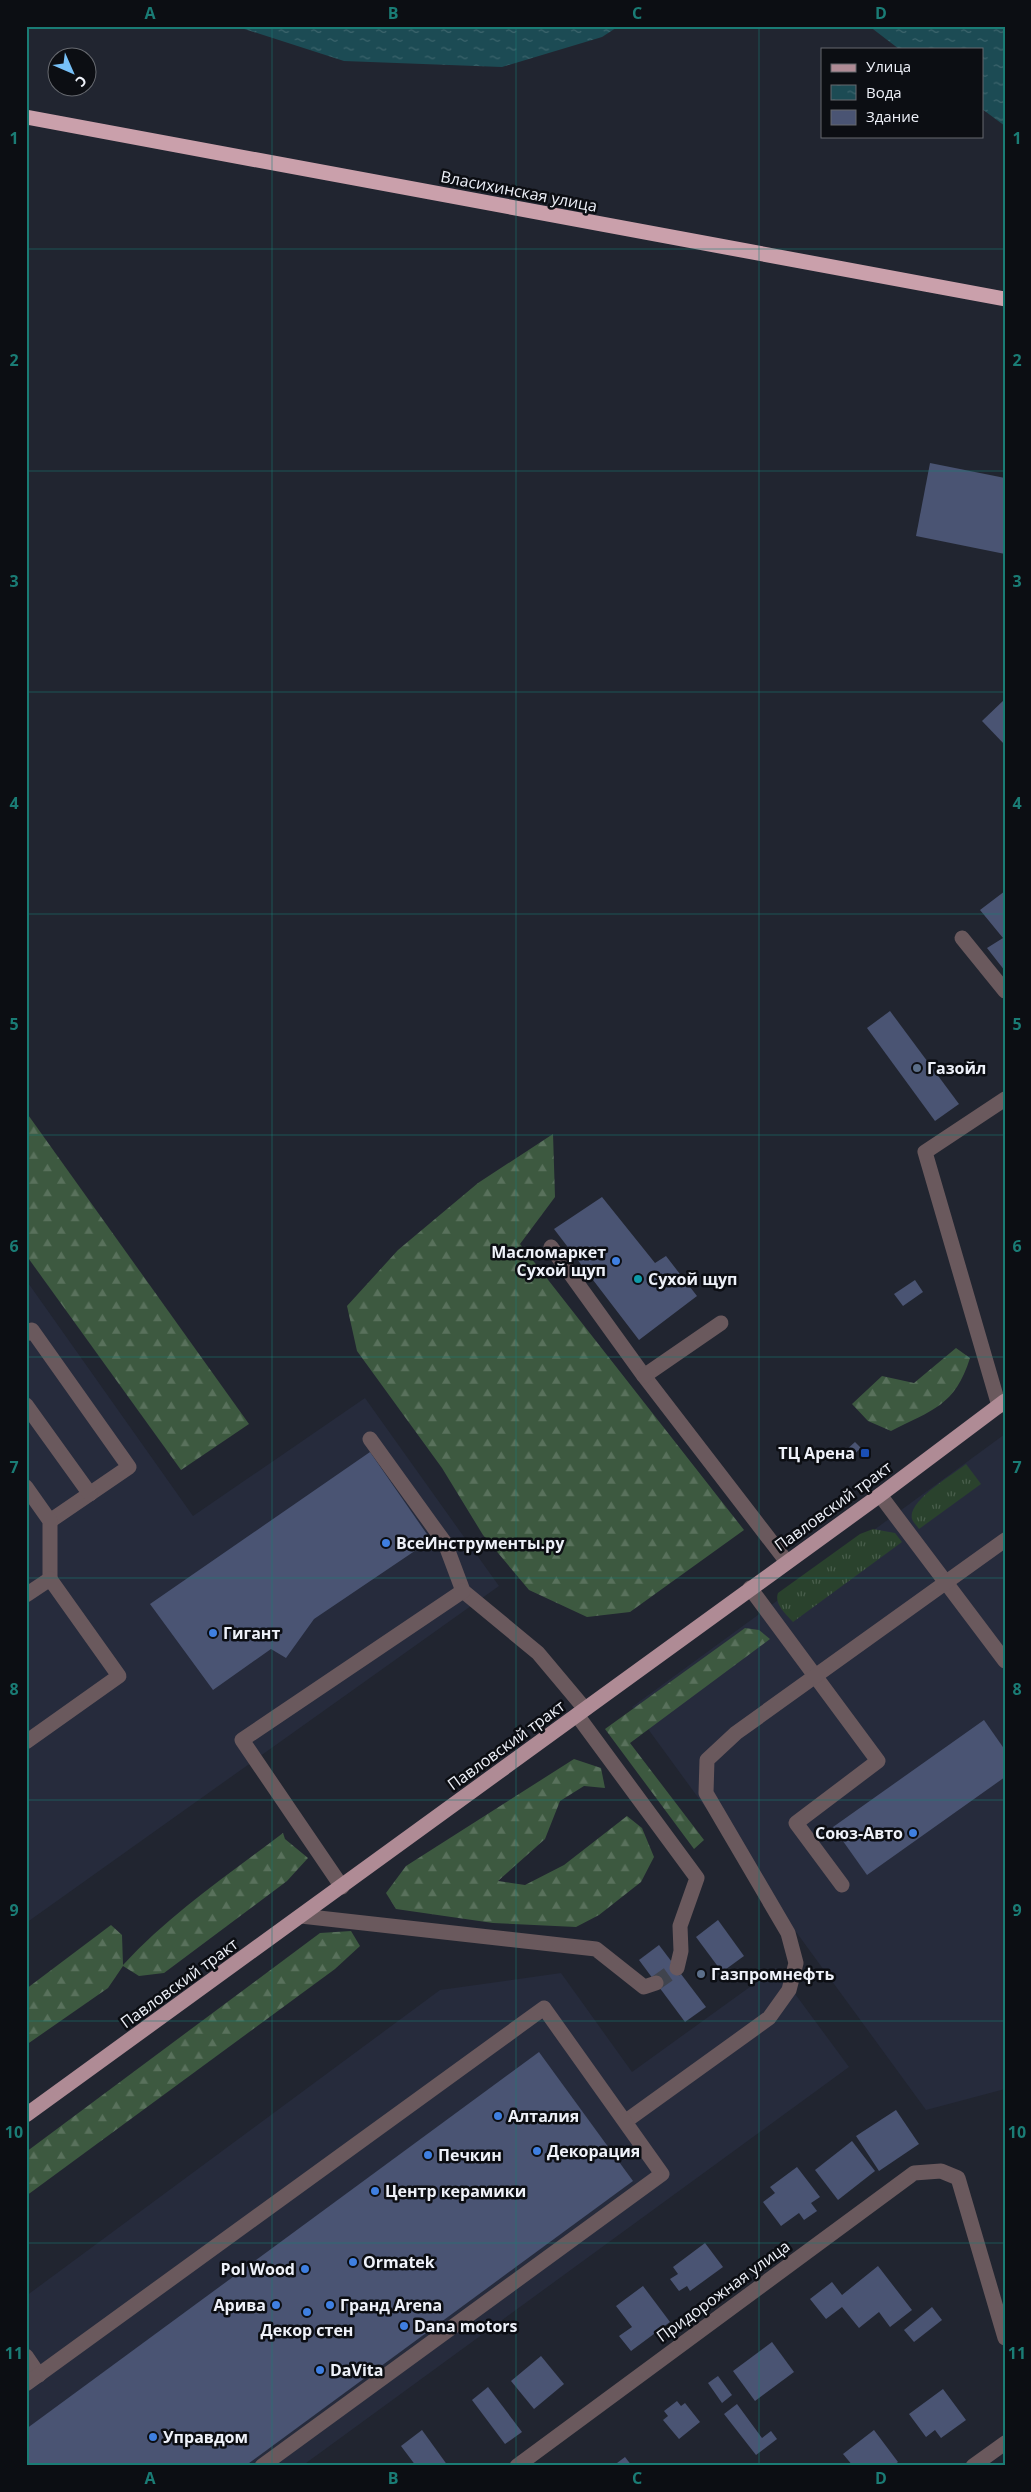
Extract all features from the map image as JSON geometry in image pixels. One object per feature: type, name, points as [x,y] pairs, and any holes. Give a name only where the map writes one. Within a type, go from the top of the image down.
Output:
[{"type":"highway","name":"Власихинская улица","points":[[26,117],[1005,299]]},
{"type":"main road","name":"Павловский тракт","points":[[26,2114],[342,1887],[1002,1404]]},
{"type":"street","points":[[962,938],[1005,991]]},
{"type":"street","points":[[1002,1404],[926,1152],[1005,1099]]},
{"type":"street","points":[[551,1247],[644,1376],[786,1562]]},
{"type":"street","points":[[644,1376],[721,1323]]},
{"type":"street","points":[[26,1334],[32,1330],[129,1467],[50,1521]]},
{"type":"street","points":[[26,1405],[90,1494]]},
{"type":"street","points":[[370,1439],[445,1543],[463,1591],[538,1653],[697,1878],[680,1926],[681,1951],[677,1968]]},
{"type":"street","points":[[26,1487],[50,1521],[50,1579],[119,1676],[26,1742]]},
{"type":"street","points":[[880,1495],[1005,1661]]},
{"type":"street","points":[[626,2121],[769,2018],[789,1990],[796,1963],[788,1933],[706,1793],[707,1760],[736,1733],[1005,1540]]},
{"type":"street","points":[[26,1595],[50,1579]]},
{"type":"street","points":[[750,1588],[878,1761],[796,1823],[842,1885]]},
{"type":"street","points":[[342,1887],[242,1740],[463,1591]]},
{"type":"street","points":[[301,1916],[596,1949],[644,1988],[656,1983]]},
{"type":"street","points":[[26,2384],[544,2008],[662,2174],[262,2466]]},
{"type":"street","name":"Придорожная улица","points":[[517,2466],[914,2173],[942,2171],[958,2178],[1005,2338]]},
{"type":"street","points":[[26,2356],[39,2375]]},
{"type":"street","points":[[973,2466],[1005,2443]]},
{"type":"shaded area","points":[[26,1280],[193,1516],[365,1398],[499,1586],[26,1923]]},
{"type":"shaded area","points":[[1005,1434],[1005,2089],[926,2110],[632,1707]]},
{"type":"shaded area","points":[[776,1968],[849,2067],[302,2466],[26,2466],[26,2296],[440,1990],[561,1973],[632,2072]]},
{"type":"green space","points":[[26,1112],[249,1424],[181,1470],[26,1255]]},
{"type":"green space","points":[[553,1134],[555,1197],[520,1244],[744,1530],[630,1612],[587,1617],[529,1590],[483,1535],[442,1468],[357,1351],[347,1306],[398,1250],[478,1183]]},
{"type":"green space","points":[[956,1348],[970,1358],[964,1374],[949,1397],[930,1411],[891,1431],[868,1421],[852,1404],[882,1376],[914,1383]]},
{"type":"green space","points":[[966,1464],[981,1484],[919,1529],[912,1519],[912,1512],[917,1504],[924,1496]]},
{"type":"green space","points":[[873,1529],[895,1533],[902,1542],[793,1622],[779,1605],[778,1593],[860,1534]]},
{"type":"green space","points":[[745,1628],[759,1630],[770,1639],[630,1743],[704,1840],[694,1849],[605,1729]]},
{"type":"green space","points":[[574,1759],[601,1768],[605,1788],[584,1786],[560,1801],[545,1839],[498,1881],[525,1885],[564,1865],[627,1816],[642,1828],[654,1857],[641,1882],[599,1915],[576,1927],[493,1923],[396,1909],[386,1893],[406,1866]]},
{"type":"green space","points":[[283,1833],[285,1839],[308,1858],[287,1881],[164,1973],[139,1976],[123,1966],[108,1988],[26,2045],[26,1989],[111,1925],[122,1935],[123,1965],[141,1946],[180,1912]]},
{"type":"green space","points":[[351,1931],[360,1946],[335,1969],[26,2196],[26,2152],[320,1933]]},
{"type":"water","points":[[235,26],[619,26],[602,37],[502,67],[344,61]]},
{"type":"water","points":[[869,26],[1005,26],[1005,126],[984,110],[984,48],[898,48]]},
{"type":"building","points":[[930,463],[1005,478],[1005,554],[916,536]]},
{"type":"building","points":[[1005,699],[1005,745],[982,721]]},
{"type":"building","points":[[1005,891],[1005,971],[987,948],[1003,938],[980,910]]},
{"type":"building","points":[[890,1011],[959,1104],[935,1121],[867,1028]]},
{"type":"building","name":"Сухой щуп","points":[[602,1197],[655,1263],[666,1256],[697,1296],[639,1340],[554,1229]]},
{"type":"building","points":[[915,1280],[923,1292],[903,1306],[894,1294]]},
{"type":"building","points":[[855,1442],[861,1448],[851,1457],[845,1451]]},
{"type":"building","points":[[370,1452],[431,1540],[314,1619],[286,1658],[271,1649],[213,1690],[150,1604]]},
{"type":"building","points":[[984,1720],[1005,1750],[1005,1777],[867,1875],[833,1827]]},
{"type":"building","points":[[718,1920],[744,1956],[722,1972],[696,1937]]},
{"type":"building","points":[[659,1945],[706,2007],[685,2022],[639,1960]]},
{"type":"building","name":"Гранд Arena","points":[[539,2052],[633,2181],[245,2466],[26,2466],[26,2429]]},
{"type":"building","points":[[896,2110],[919,2144],[879,2171],[856,2136]]},
{"type":"building","points":[[852,2141],[875,2171],[838,2200],[815,2170]]},
{"type":"building","points":[[797,2167],[820,2197],[811,2203],[817,2211],[804,2220],[799,2213],[781,2226],[763,2202],[775,2193],[770,2187]]},
{"type":"building","points":[[705,2243],[723,2267],[690,2291],[687,2286],[679,2291],[670,2279],[678,2274],[673,2267]]},
{"type":"building","points":[[878,2266],[912,2310],[890,2327],[879,2312],[859,2328],[842,2307],[826,2319],[810,2299],[832,2282],[842,2295]]},
{"type":"building","points":[[643,2286],[670,2322],[631,2351],[619,2336],[632,2327],[616,2306]]},
{"type":"building","points":[[932,2307],[942,2320],[914,2342],[904,2330]]},
{"type":"building","points":[[772,2342],[794,2372],[755,2401],[733,2371]]},
{"type":"building","points":[[541,2356],[564,2384],[534,2409],[511,2381]]},
{"type":"building","points":[[718,2376],[732,2395],[722,2403],[708,2383]]},
{"type":"building","points":[[488,2387],[522,2432],[505,2444],[472,2400]]},
{"type":"building","points":[[943,2389],[966,2420],[941,2438],[935,2430],[926,2437],[909,2414]]},
{"type":"building","points":[[677,2401],[681,2406],[685,2403],[700,2422],[679,2439],[663,2420],[668,2416],[664,2411]]},
{"type":"building","points":[[737,2404],[762,2438],[771,2431],[777,2439],[756,2455],[724,2414]]},
{"type":"building","points":[[422,2430],[448,2466],[416,2466],[401,2446]]},
{"type":"building","points":[[874,2430],[898,2462],[893,2466],[853,2466],[843,2454]]},
{"type":"building","points":[[625,2457],[632,2466],[613,2466]]},
{"type":"tunnel","points":[[656,1983],[677,1968]]},
{"type":"place","name":"Газойл","points":[[917,1068]]},
{"type":"place","name":"Масломаркет Сухой щуп","points":[[616,1261]]},
{"type":"place","name":"Сухой щуп","points":[[638,1279]]},
{"type":"place","name":"ТЦ Арена","points":[[865,1453]]},
{"type":"place","name":"ВсеИнструменты.ру","points":[[386,1543]]},
{"type":"place","name":"Гигант","points":[[213,1633]]},
{"type":"place","name":"Союз-Авто","points":[[913,1833]]},
{"type":"place","name":"Газпромнефть","points":[[701,1974]]},
{"type":"place","name":"Алталия","points":[[498,2116]]},
{"type":"place","name":"Декорация","points":[[537,2151]]},
{"type":"place","name":"Печкин","points":[[428,2155]]},
{"type":"place","name":"Центр керамики","points":[[375,2191]]},
{"type":"place","name":"Ormatek","points":[[353,2262]]},
{"type":"place","name":"Pol Wood","points":[[305,2269]]},
{"type":"place","name":"Арива","points":[[276,2305]]},
{"type":"place","name":"Гранд Arena","points":[[330,2305]]},
{"type":"place","name":"Декор стен","points":[[307,2312]]},
{"type":"place","name":"Dana motors","points":[[404,2326]]},
{"type":"place","name":"DaVita","points":[[320,2370]]},
{"type":"place","name":"Управдом","points":[[153,2437]]}]
